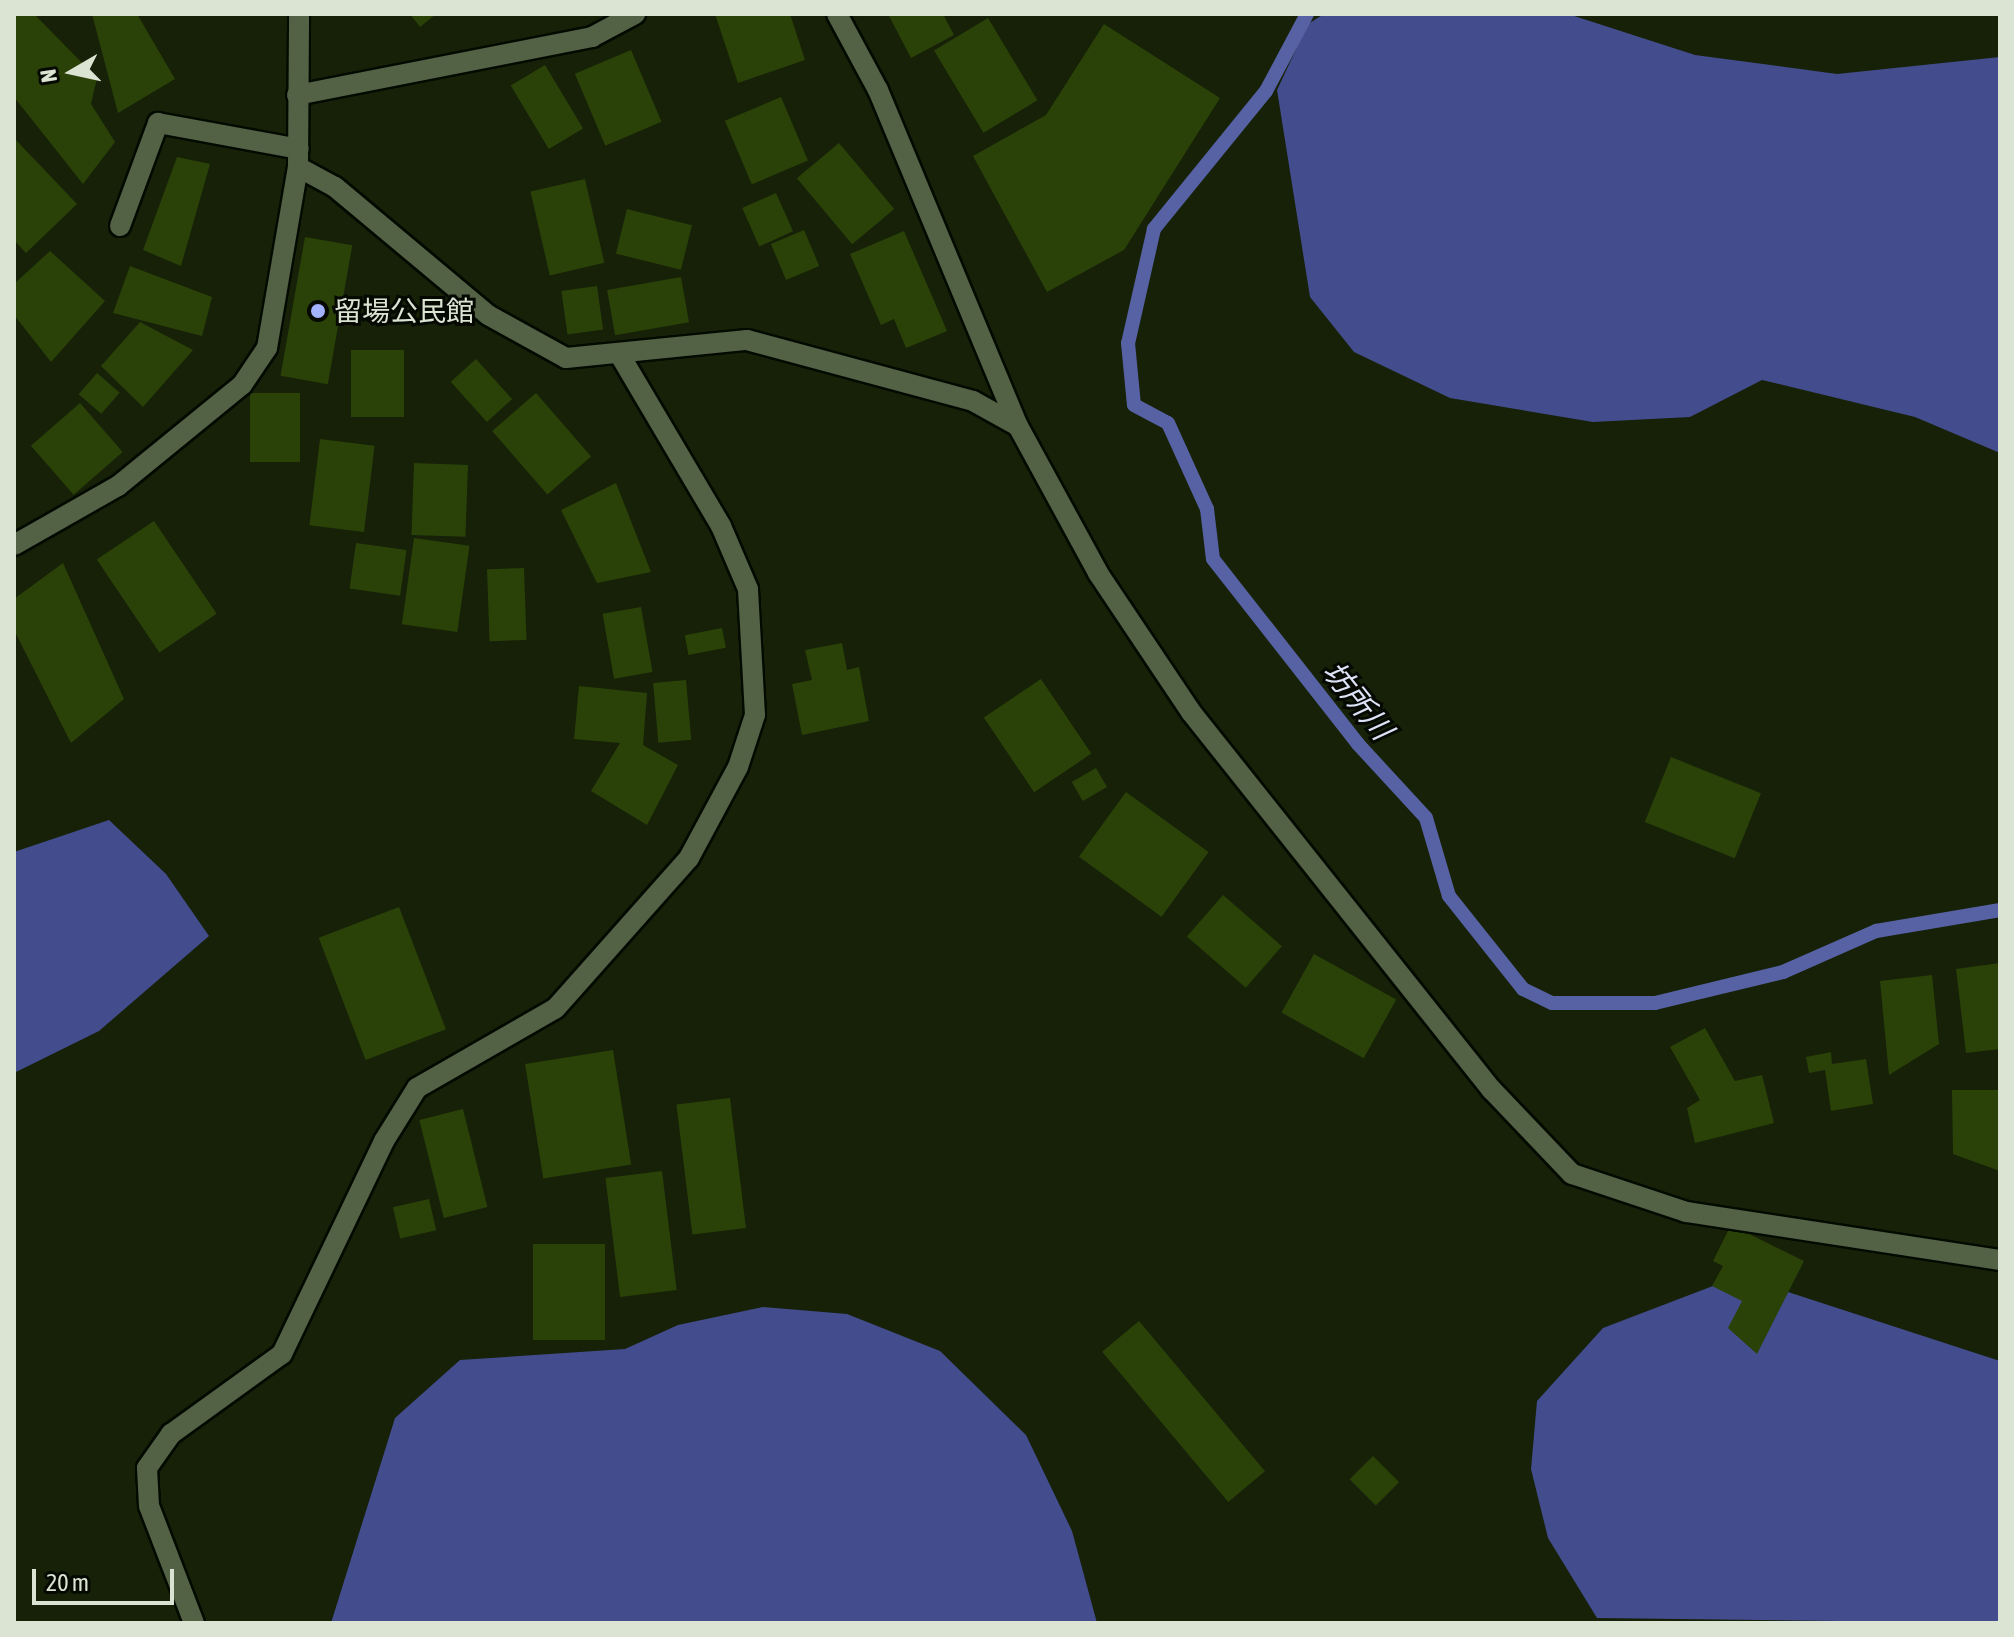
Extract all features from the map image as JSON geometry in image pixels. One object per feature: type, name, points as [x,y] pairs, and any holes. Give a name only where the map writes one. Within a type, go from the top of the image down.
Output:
[{"type":"street","points":[[14,545],[118,486],[242,385],[267,348],[278,312],[298,158],[299,14]]},
{"type":"street","points":[[297,95],[592,37],[635,14]]},
{"type":"street","points":[[837,14],[878,90],[1018,426],[1098,573],[1191,712],[1492,1090],[1572,1174],[1686,1212],[2000,1260]]},
{"type":"street","points":[[120,226],[158,123],[298,158],[488,315],[535,346],[566,358],[621,357],[747,340],[973,401],[1018,426]]},
{"type":"street","points":[[194,1623],[149,1506],[147,1468],[171,1434],[282,1354],[417,1088],[556,1008],[596,967],[689,858],[743,754],[755,715],[748,589],[721,526],[621,357]]},
{"type":"shaded area","points":[[1324,14],[1568,14],[1695,55],[1837,74],[2000,57],[2000,453],[1915,417],[1762,380],[1690,417],[1593,422],[1450,398],[1354,352],[1310,297],[1277,90],[1308,24]]},
{"type":"shaded area","points":[[109,820],[166,874],[209,936],[99,1031],[14,1073],[14,852]]},
{"type":"shaded area","points":[[1739,1276],[2000,1361],[2000,1623],[1597,1618],[1548,1538],[1531,1469],[1537,1401],[1603,1328]]},
{"type":"shaded area","points":[[763,1307],[847,1314],[940,1351],[1026,1435],[1072,1531],[1097,1623],[331,1623],[395,1418],[460,1360],[625,1349],[678,1325]]},
{"type":"building","points":[[34,14],[97,78],[91,104],[115,142],[83,184],[14,97],[14,16]]},
{"type":"building","points":[[92,14],[137,14],[175,79],[118,113]]},
{"type":"building","points":[[410,14],[436,14],[420,27]]},
{"type":"building","points":[[715,14],[790,14],[805,60],[738,83]]},
{"type":"building","points":[[888,14],[943,14],[954,35],[911,58]]},
{"type":"building","points":[[988,18],[1037,100],[983,133],[934,50]]},
{"type":"building","points":[[1104,24],[1220,98],[1124,250],[1047,292],[973,156],[1046,115]]},
{"type":"building","points":[[631,50],[661,122],[605,146],[575,74]]},
{"type":"building","points":[[545,65],[583,128],[549,149],[511,86]]},
{"type":"building","points":[[781,97],[808,161],[752,184],[725,121]]},
{"type":"building","points":[[14,138],[77,204],[26,253],[14,240]]},
{"type":"building","points":[[839,143],[894,209],[852,244],[797,178]]},
{"type":"building","points":[[177,157],[210,164],[181,266],[143,250]]},
{"type":"building","points":[[585,179],[604,263],[550,275],[530,192]]},
{"type":"building","points":[[776,193],[793,231],[759,246],[742,208]]},
{"type":"building","points":[[627,209],[692,225],[681,270],[616,254]]},
{"type":"building","points":[[804,230],[819,266],[786,280],[771,244]]},
{"type":"building","points":[[904,231],[947,331],[906,348],[894,319],[881,325],[850,254]]},
{"type":"building","name":"留場公民館","points":[[305,237],[352,245],[328,384],[281,376]]},
{"type":"building","points":[[50,251],[105,301],[51,362],[14,315],[14,284]]},
{"type":"building","points":[[130,266],[212,297],[202,336],[113,313]]},
{"type":"building","points":[[681,277],[689,322],[615,335],[607,290]]},
{"type":"building","points":[[597,286],[603,330],[567,335],[561,291]]},
{"type":"building","points":[[140,322],[193,350],[143,407],[101,366]]},
{"type":"building","points":[[351,350],[404,350],[404,417],[351,417]]},
{"type":"building","points":[[476,359],[512,399],[487,422],[451,382]]},
{"type":"building","points":[[97,373],[120,393],[101,414],[79,394]]},
{"type":"building","points":[[250,393],[300,393],[300,462],[250,462]]},
{"type":"building","points":[[536,393],[591,456],[547,494],[492,431]]},
{"type":"building","points":[[80,403],[123,452],[74,495],[31,446]]},
{"type":"building","points":[[320,439],[375,446],[364,532],[309,525]]},
{"type":"building","points":[[414,463],[468,465],[465,537],[411,535]]},
{"type":"building","points":[[616,483],[651,572],[597,583],[561,510]]},
{"type":"building","points":[[154,521],[217,614],[159,652],[97,560]]},
{"type":"building","points":[[414,538],[469,546],[457,632],[402,624]]},
{"type":"building","points":[[356,543],[407,550],[400,596],[350,589]]},
{"type":"building","points":[[63,563],[124,699],[71,743],[14,630],[14,599]]},
{"type":"building","points":[[524,568],[527,640],[490,641],[487,569]]},
{"type":"building","points":[[641,607],[652,672],[614,679],[603,614]]},
{"type":"building","points":[[722,628],[726,648],[689,655],[685,635]]},
{"type":"building","points":[[842,643],[847,670],[859,667],[869,721],[802,735],[792,684],[812,680],[805,650]]},
{"type":"building","points":[[1041,679],[1091,754],[1034,792],[984,718]]},
{"type":"building","points":[[686,680],[691,740],[658,743],[653,683]]},
{"type":"building","points":[[579,686],[647,693],[643,745],[678,765],[647,825],[591,791],[620,743],[574,739]]},
{"type":"building","points":[[1671,757],[1761,793],[1735,858],[1645,822]]},
{"type":"building","points":[[1096,768],[1107,787],[1083,801],[1072,782]]},
{"type":"building","points":[[1126,792],[1209,852],[1161,917],[1079,857]]},
{"type":"building","points":[[1223,895],[1282,946],[1246,988],[1187,937]]},
{"type":"building","points":[[399,907],[446,1029],[366,1060],[319,938]]},
{"type":"building","points":[[1314,954],[1396,1000],[1364,1058],[1282,1013]]},
{"type":"building","points":[[2000,963],[2000,1049],[1966,1053],[1956,969]]},
{"type":"building","points":[[1932,975],[1939,1044],[1889,1075],[1880,981]]},
{"type":"building","points":[[1705,1028],[1735,1081],[1762,1075],[1774,1123],[1695,1143],[1687,1108],[1700,1100],[1670,1047]]},
{"type":"building","points":[[613,1050],[631,1165],[543,1178],[525,1064]]},
{"type":"building","points":[[1831,1052],[1832,1064],[1866,1059],[1873,1104],[1831,1111],[1825,1070],[1809,1073],[1806,1057]]},
{"type":"building","points":[[1952,1090],[2000,1090],[2000,1171],[1953,1154]]},
{"type":"building","points":[[730,1098],[746,1228],[692,1235],[676,1105]]},
{"type":"building","points":[[463,1109],[487,1207],[444,1218],[419,1120]]},
{"type":"building","points":[[662,1171],[677,1290],[620,1297],[605,1178]]},
{"type":"building","points":[[429,1199],[436,1230],[400,1239],[393,1207]]},
{"type":"building","points":[[1731,1225],[1804,1261],[1757,1354],[1728,1328],[1742,1301],[1712,1286],[1723,1266],[1713,1261]]},
{"type":"building","points":[[533,1244],[605,1244],[605,1340],[533,1340]]},
{"type":"building","points":[[1139,1321],[1265,1471],[1228,1502],[1102,1352]]},
{"type":"building","points":[[1373,1456],[1399,1482],[1376,1505],[1350,1479]]},
{"type":"waterway","name":"坊所川","points":[[1307,14],[1266,91],[1154,229],[1128,343],[1134,405],[1168,423],[1207,509],[1213,559],[1358,744],[1426,818],[1449,896],[1523,989],[1552,1003],[1655,1003],[1783,972],[1876,931],[2000,910]]},
{"type":"place","name":"留場公民館","points":[[318,311]]}]
